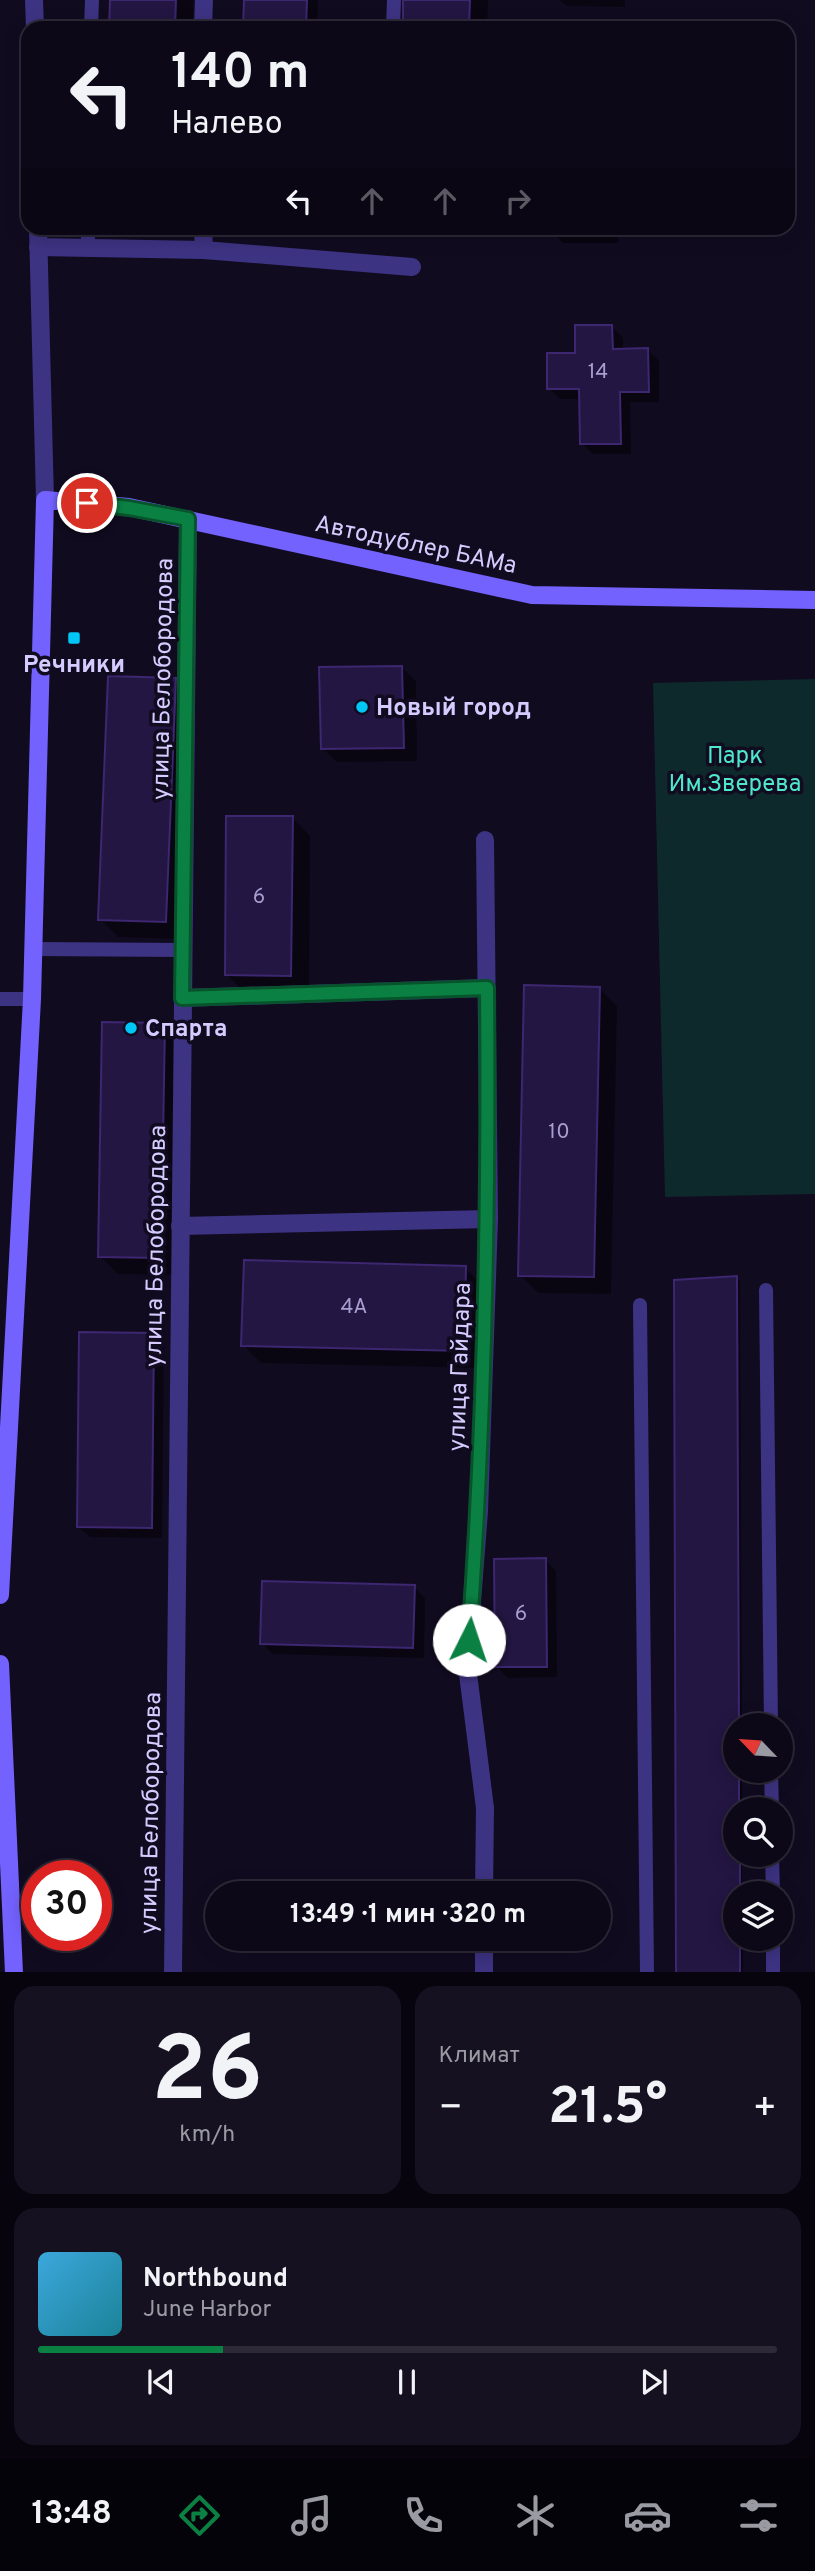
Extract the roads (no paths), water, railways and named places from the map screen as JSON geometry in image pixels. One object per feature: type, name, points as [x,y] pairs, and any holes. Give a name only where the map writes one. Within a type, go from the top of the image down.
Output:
[{"type":"main road","name":"Автодублер БАМа","points":[[45,500],[129,508],[188,519],[532,595],[815,600]]},
{"type":"main road","points":[[0,1595],[32,999],[45,500]]},
{"type":"main road","points":[[0,1664],[14,1972]]},
{"type":"street","points":[[34,0],[35,21]]},
{"type":"street","points":[[203,21],[204,0]]},
{"type":"street","points":[[38,235],[45,500]]},
{"type":"street","points":[[203,235],[204,250]]},
{"type":"street","points":[[38,247],[204,250],[412,267]]},
{"type":"street","name":"улица Белобородова","points":[[173,1972],[188,519]]},
{"type":"street","name":"улица Гайдара","points":[[484,1881],[485,1808],[467,1666],[479,1511],[489,1219],[485,840]]},
{"type":"street","points":[[182,998],[487,988]]},
{"type":"street","points":[[180,1226],[489,1219]]},
{"type":"street","points":[[484,1951],[484,1972]]},
{"type":"lane","points":[[92,0],[92,21]]},
{"type":"lane","points":[[393,21],[394,0]]},
{"type":"lane","points":[[88,235],[88,248]]},
{"type":"lane","points":[[33,949],[183,950]]},
{"type":"lane","points":[[0,999],[32,999]]},
{"type":"lane","points":[[766,1290],[771,1713]]},
{"type":"lane","points":[[640,1305],[647,1972]]},
{"type":"lane","points":[[773,1951],[774,1972]]},
{"type":"place","name":"Речники","points":[[74,638]]},
{"type":"place","name":"Новый город","points":[[362,707]]},
{"type":"place","name":"Спарта","points":[[131,1028]]},
{"type":"park label","name":"Парк Им.Зверева","points":[[735,769]]}]
